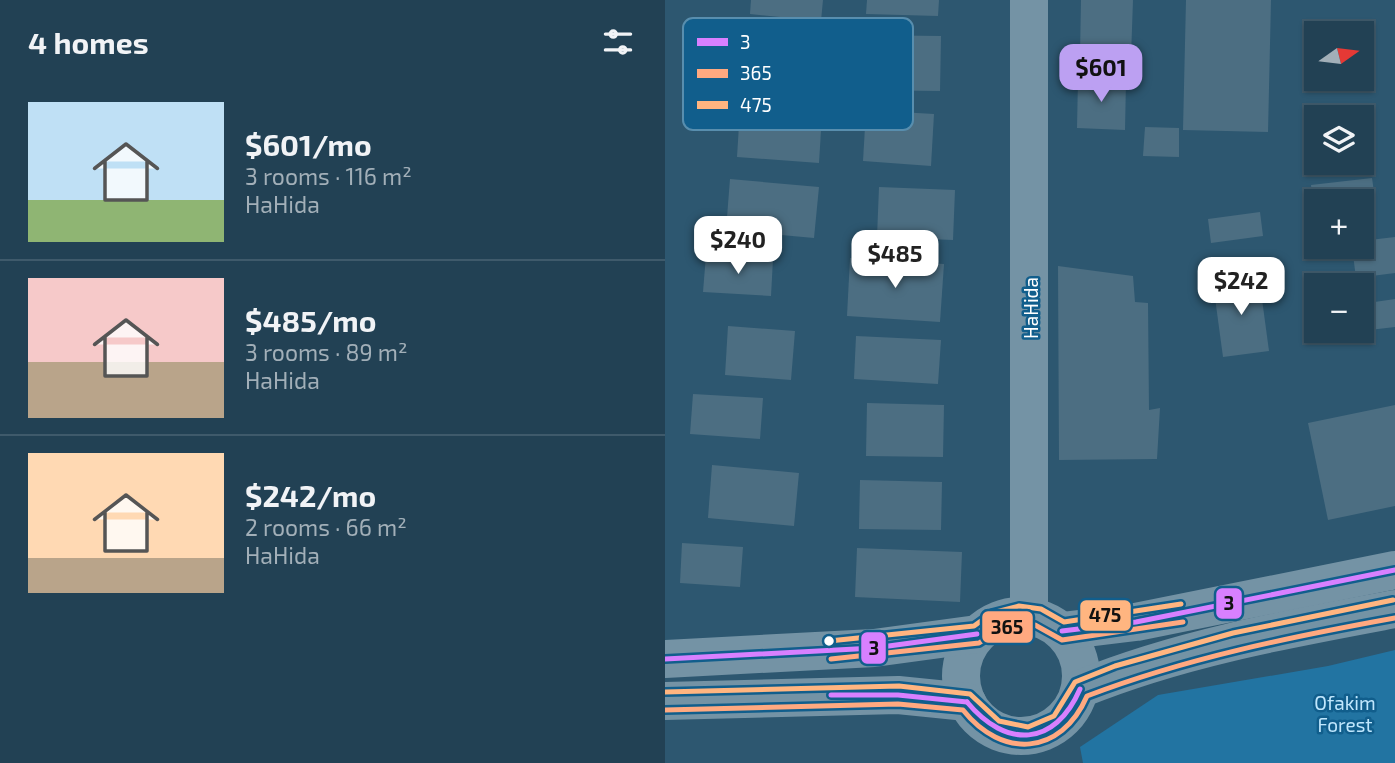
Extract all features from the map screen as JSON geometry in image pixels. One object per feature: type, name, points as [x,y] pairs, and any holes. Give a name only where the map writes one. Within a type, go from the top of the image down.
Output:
[{"type":"street","name":"HaHida","points":[[1029,0],[1045,623]]},
{"type":"street","points":[[665,659],[874,648],[977,634],[1003,618],[1045,623],[1136,622],[1395,570]]},
{"type":"street","points":[[1080,689],[1123,671],[1192,652],[1395,609]]},
{"type":"street","points":[[977,634],[967,649],[962,666],[961,684],[967,702],[979,719],[996,730],[1015,736],[1039,749],[1073,707],[1080,689],[1081,671],[1077,653],[1045,623]]},
{"type":"street","points":[[665,701],[898,695],[967,702]]},
{"type":"green space","name":"Ofakim Forest","points":[[1395,650],[1395,763],[1083,763],[1080,747],[1158,695],[1328,666]]},
{"type":"building","points":[[751,0],[823,0],[821,18],[750,14]]},
{"type":"building","points":[[867,0],[939,0],[938,16],[866,14]]},
{"type":"building","points":[[1081,0],[1133,0],[1131,57],[1080,55]]},
{"type":"building","points":[[1186,0],[1271,0],[1268,132],[1183,130]]},
{"type":"building","points":[[913,36],[941,36],[940,91],[913,91]]},
{"type":"building","points":[[1078,79],[1126,81],[1125,130],[1077,128]]},
{"type":"building","points":[[913,113],[934,114],[931,166],[863,161],[865,130],[913,130]]},
{"type":"building","points":[[1145,127],[1179,128],[1179,157],[1143,156]]},
{"type":"building","points":[[739,130],[821,130],[819,163],[737,157]]},
{"type":"building","points":[[1372,178],[1374,189],[1311,189],[1311,185]]},
{"type":"building","points":[[730,179],[819,187],[814,238],[726,230]]},
{"type":"building","points":[[879,187],[955,190],[953,240],[877,237]]},
{"type":"building","points":[[1260,212],[1263,236],[1211,243],[1208,219]]},
{"type":"building","points":[[1395,237],[1395,273],[1374,276],[1374,273],[1355,273],[1354,259],[1374,259],[1374,239]]},
{"type":"building","points":[[706,255],[773,259],[771,296],[703,292]]},
{"type":"building","points":[[850,258],[944,264],[940,322],[847,316]]},
{"type":"building","points":[[1058,266],[1133,276],[1135,302],[1148,303],[1149,410],[1160,408],[1157,459],[1059,460]]},
{"type":"building","points":[[1259,277],[1269,351],[1223,357],[1213,283]]},
{"type":"building","points":[[1395,299],[1395,327],[1374,329],[1374,302]]},
{"type":"building","points":[[728,326],[795,331],[791,380],[725,375]]},
{"type":"building","points":[[856,336],[941,340],[938,384],[854,379]]},
{"type":"building","points":[[693,394],[763,398],[760,439],[690,434]]},
{"type":"building","points":[[867,403],[944,405],[943,457],[866,456]]},
{"type":"building","points":[[1395,405],[1395,506],[1328,520],[1308,423]]},
{"type":"building","points":[[712,465],[799,473],[794,526],[708,518]]},
{"type":"building","points":[[860,480],[942,482],[941,530],[859,529]]},
{"type":"building","points":[[682,543],[743,547],[740,587],[680,583]]},
{"type":"building","points":[[857,548],[962,552],[960,602],[855,597]]},
{"type":"transit line","name":"3","points":[[1062,631],[1136,622],[1395,570]]},
{"type":"transit line","name":"475","points":[[665,692],[899,686],[970,694],[999,721],[1028,727],[1054,716],[1075,682],[1115,666],[1233,633],[1393,600]]},
{"type":"transit line","name":"475","points":[[829,641],[974,626],[992,613],[1019,606],[1041,609],[1064,622],[1181,604]]},
{"type":"transit line","name":"365","points":[[665,710],[898,704],[963,710],[978,726],[995,737],[1013,743],[1030,744],[1047,740],[1062,730],[1076,716],[1087,696],[1163,670],[1239,650],[1395,618]]},
{"type":"transit line","name":"365","points":[[831,659],[979,643],[1000,629],[1021,624],[1035,625],[1062,640],[1183,622]]},
{"type":"transit line","name":"3","points":[[665,659],[874,648],[977,634]]},
{"type":"transit line","name":"3","points":[[967,702],[998,728],[1013,734],[1029,735],[1044,731],[1057,722],[1070,708],[1080,689]]},
{"type":"transit line","name":"3","points":[[831,695],[898,695],[967,702]]}]
